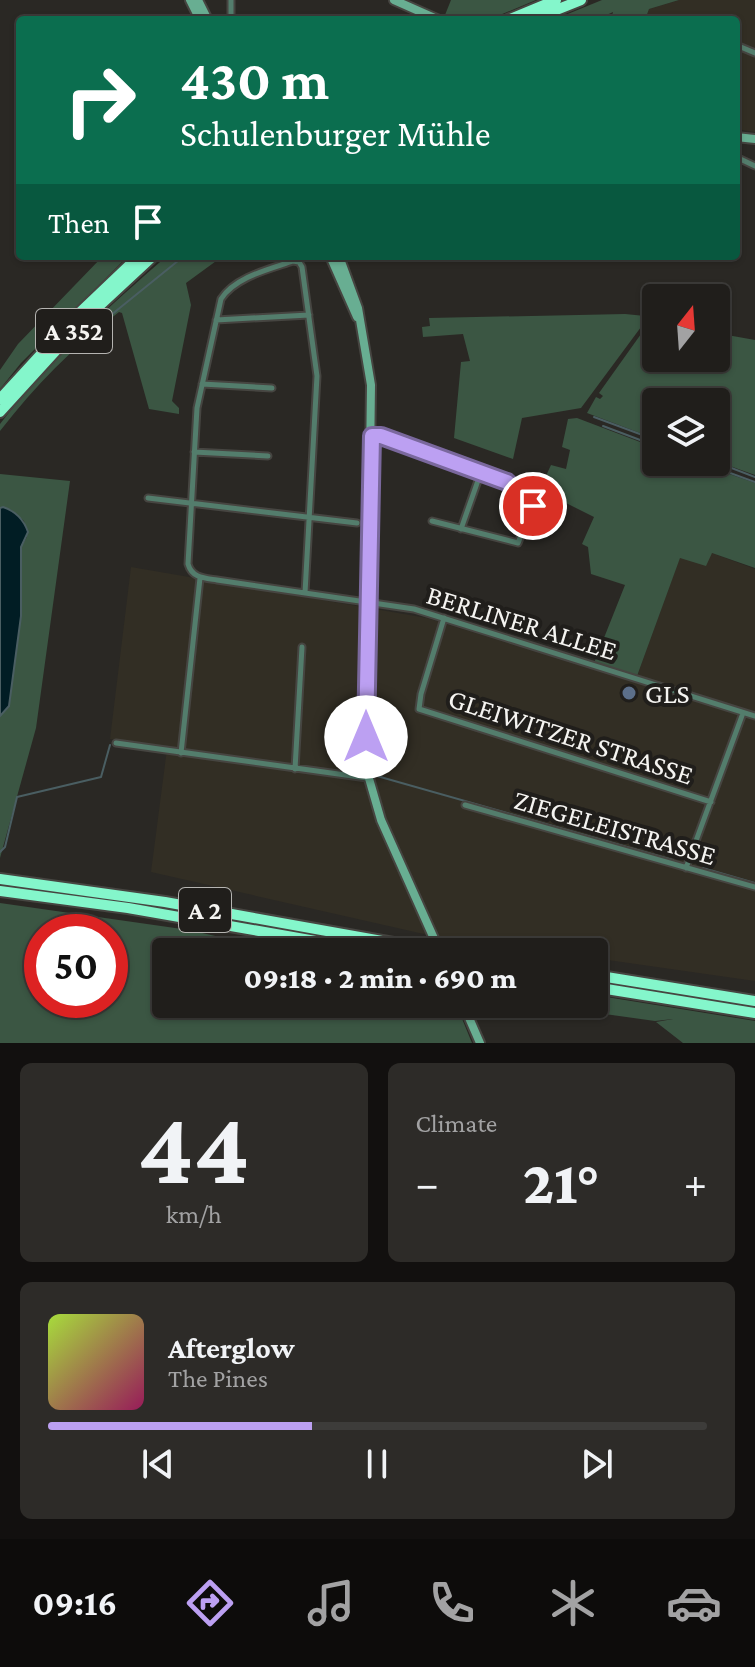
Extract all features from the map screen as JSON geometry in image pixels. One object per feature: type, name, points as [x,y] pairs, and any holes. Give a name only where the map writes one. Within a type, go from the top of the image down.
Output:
[{"type":"highway","points":[[518,16],[556,0]]},
{"type":"highway","points":[[541,16],[581,0]]},
{"type":"highway","points":[[109,283],[113,274],[129,260]]},
{"type":"highway","name":"A 352","points":[[0,399],[135,260]]},
{"type":"highway","name":"A 352","points":[[0,412],[84,320],[149,260]]},
{"type":"highway","name":"A 2","points":[[0,879],[165,902],[365,938]]},
{"type":"highway","name":"A 2","points":[[0,891],[128,908],[298,938]]},
{"type":"highway","points":[[608,977],[755,1001]]},
{"type":"highway","points":[[608,989],[755,1013]]},
{"type":"main road","points":[[394,0],[430,16]]},
{"type":"main road","points":[[332,260],[360,321]]},
{"type":"main road","points":[[341,260],[357,302],[371,379],[367,778],[381,820],[434,938]]},
{"type":"main road","points":[[469,1018],[480,1043]]},
{"type":"street","points":[[181,753],[200,578],[192,573],[188,564],[194,452],[202,384],[216,320],[222,295],[249,278],[293,261],[299,262],[302,267],[317,376],[305,593]]},
{"type":"street","points":[[216,320],[309,315]]},
{"type":"street","points":[[202,384],[272,388]]},
{"type":"street","points":[[372,436],[381,436],[511,484],[545,517]]},
{"type":"street","points":[[194,452],[268,456]]},
{"type":"street","points":[[461,529],[481,472]]},
{"type":"street","points":[[148,498],[357,523]]},
{"type":"street","points":[[432,521],[518,543],[533,506]]},
{"type":"street","name":"BERLINER ALLEE","points":[[200,578],[403,606],[755,716]]},
{"type":"street","name":"GLEIWITZER STRASSE","points":[[444,618],[419,709],[711,802]]},
{"type":"street","points":[[295,769],[302,647]]},
{"type":"street","points":[[686,868],[743,713]]},
{"type":"street","points":[[116,743],[367,778]]},
{"type":"street","name":"ZIEGELEISTRASSE","points":[[465,805],[755,887]]},
{"type":"shaded area","points":[[679,0],[755,0],[755,132],[740,130],[740,16],[646,16],[649,9]]},
{"type":"shaded area","points":[[712,553],[755,569],[755,713],[637,676],[680,557]]},
{"type":"shaded area","points":[[131,567],[427,618],[755,720],[755,981],[608,960],[608,938],[437,937],[151,872],[167,749],[110,739]]},
{"type":"green space","points":[[451,0],[536,0],[498,16],[445,15]]},
{"type":"green space","points":[[602,0],[679,0],[649,9],[646,16],[612,16],[613,12],[604,16],[563,16]]},
{"type":"green space","points":[[99,260],[124,260],[21,363],[0,389],[0,370],[18,344]]},
{"type":"green space","points":[[163,260],[218,260],[186,283],[191,305],[172,401],[179,408],[179,414],[149,409],[122,313],[119,312],[55,368],[0,431],[0,424],[19,401],[101,315]]},
{"type":"green space","points":[[625,314],[642,316],[642,326],[581,408],[522,418],[513,459],[454,438],[461,362],[470,361],[463,334],[423,337],[422,327],[430,326],[429,318]]},
{"type":"green space","points":[[642,333],[642,372],[730,372],[730,336],[755,340],[755,475],[730,466],[730,388],[642,388],[642,434],[587,413],[596,397],[600,399],[603,396],[599,393]]},
{"type":"green space","points":[[577,418],[642,443],[642,476],[730,474],[755,483],[755,568],[712,553],[706,566],[680,558],[637,676],[594,663],[625,585],[591,574],[588,547],[582,544],[594,517],[562,501],[556,493],[547,509],[521,490],[521,482],[545,478],[551,465],[566,469],[570,450],[562,447],[568,419]]},
{"type":"green space","points":[[0,474],[70,481],[36,728],[0,858],[0,716],[9,706],[21,616],[21,547],[27,537],[24,521],[11,510],[0,508]]},
{"type":"green space","points":[[0,903],[77,914],[24,914],[24,1018],[128,1018],[128,921],[224,938],[152,938],[152,1018],[462,1018],[472,1043],[0,1043]]},
{"type":"green space","points":[[608,997],[755,1021],[755,1043],[683,1043],[656,1022],[673,1019],[655,1021],[608,1014]]},
{"type":"water","points":[[0,508],[18,516],[28,532],[21,547],[21,616],[9,706],[0,716]]},
{"type":"waterway","points":[[90,332],[179,260]]},
{"type":"waterway","points":[[594,417],[642,435]]},
{"type":"waterway","points":[[603,426],[642,441]]},
{"type":"waterway","points":[[730,467],[755,477]]},
{"type":"waterway","points":[[730,473],[755,482]]},
{"type":"waterway","points":[[0,852],[5,847],[17,797],[101,777],[110,745]]},
{"type":"waterway","points":[[377,776],[673,860]]},
{"type":"waterway","points":[[703,868],[755,883]]},
{"type":"place","name":"GLS","points":[[629,693]]},
{"type":"route","points":[[366,737],[372,436],[381,436],[507,482],[533,506]]}]
